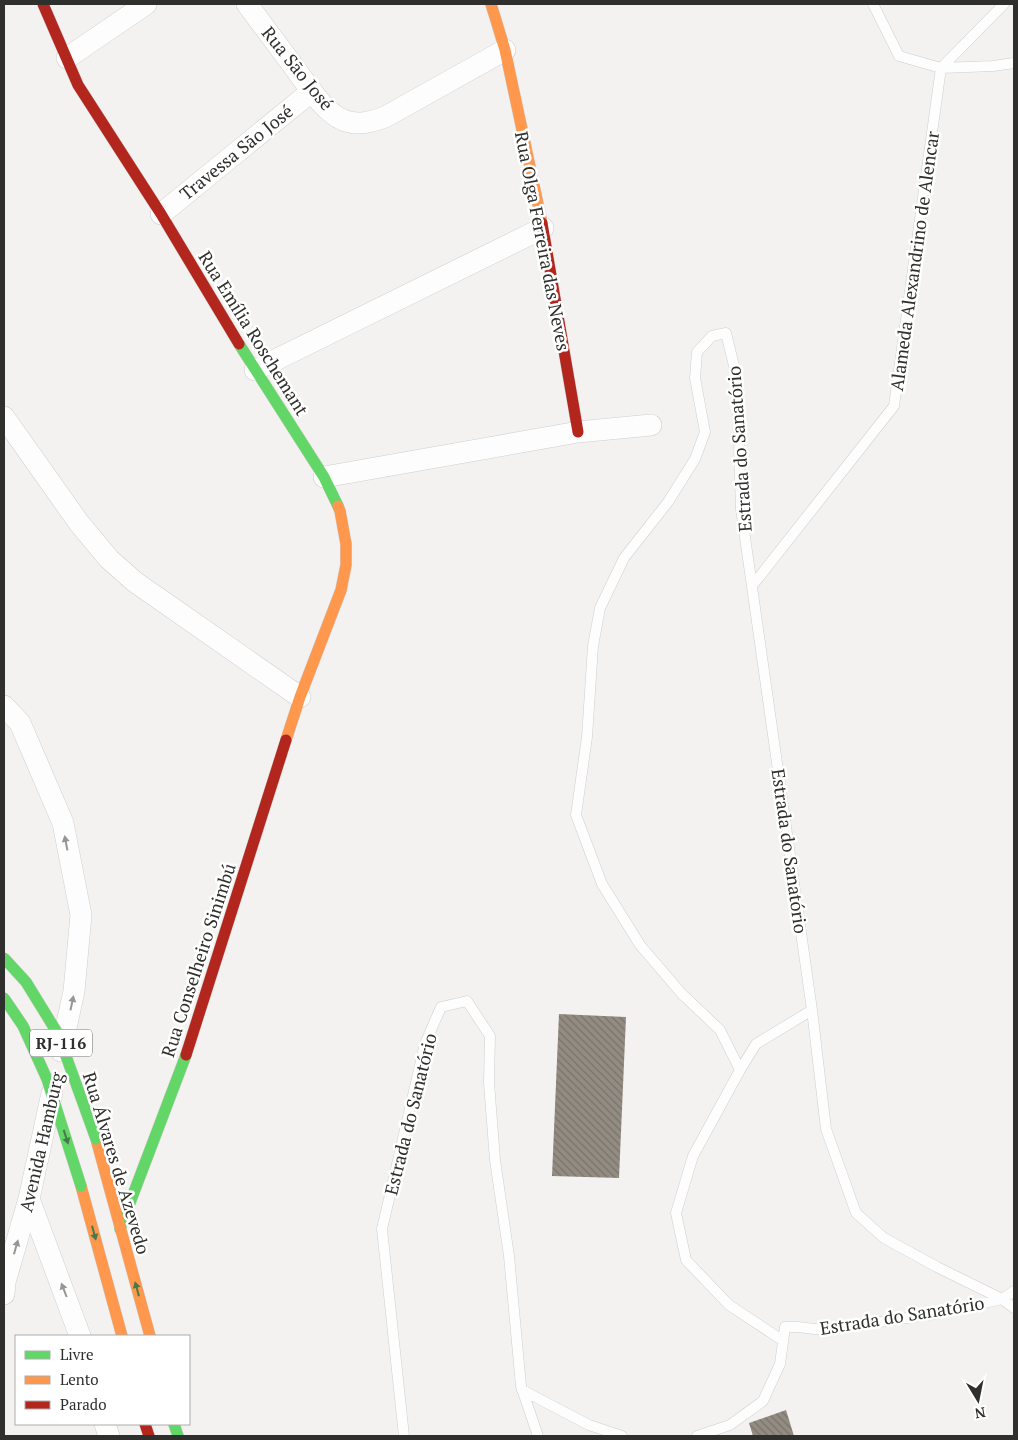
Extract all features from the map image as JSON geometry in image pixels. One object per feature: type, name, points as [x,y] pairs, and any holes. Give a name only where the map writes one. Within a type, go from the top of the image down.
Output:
[{"type":"street","name":"Rua Emília Roschemant","points":[[43,4],[78,85],[161,214],[255,370],[324,477],[340,511],[346,544],[346,565],[340,590],[300,697]]},
{"type":"street","points":[[67,58],[146,4]]},
{"type":"street","name":"Rua Olga Ferreira das Neves","points":[[491,4],[505,50],[543,228],[578,432]]},
{"type":"street","name":"Rua São José","points":[[257,8],[312,91],[329,111],[343,120],[358,123],[371,122],[385,117],[505,50]]},
{"type":"street","name":"Travessa São José","points":[[161,214],[312,91]]},
{"type":"street","points":[[255,370],[543,228]]},
{"type":"street","points":[[4,417],[79,524],[110,559],[136,582],[300,697]]},
{"type":"street","points":[[324,477],[578,432],[651,425]]},
{"type":"street","name":"Rua Conselheiro Sinimbú","points":[[120,1229],[189,1048],[300,697]]},
{"type":"street","name":"Avenida Hamburg","points":[[4,706],[20,723],[62,823],[81,915],[74,991],[29,1199],[5,1282],[4,1294]]},
{"type":"street","name":"Rua Álvares de Azevedo","points":[[4,958],[26,982],[58,1034],[96,1139],[150,1335]]},
{"type":"street","name":"RJ-116","points":[[4,998],[23,1026],[47,1079],[81,1186],[122,1335]]},
{"type":"street","points":[[29,1199],[80,1335]]},
{"type":"lane","points":[[873,4],[899,56],[942,68],[993,66],[1014,63]]},
{"type":"lane","points":[[942,68],[1004,4]]},
{"type":"lane","name":"Alameda Alexandrino de Alencar","points":[[752,586],[894,406],[942,68]]},
{"type":"lane","name":"Estrada do Sanatório","points":[[740,1070],[720,1030],[682,994],[640,945],[602,884],[576,815],[587,737],[593,646],[600,608],[624,558],[668,502],[695,459],[704,432],[695,378],[697,352],[712,336],[726,334],[738,378],[741,509],[812,1010],[826,1129],[856,1213],[884,1238],[1002,1299],[1014,1308]]},
{"type":"lane","name":"Estrada do Sanatório","points":[[404,1436],[382,1229],[425,1044],[441,1007],[467,1001],[490,1036],[489,1083],[495,1160],[509,1256],[521,1386],[538,1436]]},
{"type":"lane","points":[[697,1436],[730,1425],[763,1401],[780,1364],[782,1340],[729,1305],[686,1260],[676,1213],[693,1156],[756,1044],[812,1010]]},
{"type":"lane","name":"Estrada do Sanatório","points":[[782,1340],[785,1327],[798,1326],[823,1330],[935,1314],[1002,1299],[1014,1291]]},
{"type":"lane","points":[[522,1390],[589,1425],[622,1436]]},
{"type":"building","points":[[559,1014],[626,1017],[619,1178],[552,1176]]},
{"type":"building","points":[[786,1410],[794,1436],[753,1436],[749,1423]]},
{"type":"traffic: fast","points":[[239,344],[324,477],[338,506]]},
{"type":"traffic: fast","points":[[4,958],[26,982],[58,1034],[96,1139]]},
{"type":"traffic: fast","points":[[4,998],[23,1026],[47,1079],[81,1186]]},
{"type":"traffic: fast","points":[[120,1229],[186,1055]]},
{"type":"traffic: fast","points":[[174,1425],[178,1436]]},
{"type":"traffic: slow","points":[[491,4],[505,50],[542,223]]},
{"type":"traffic: slow","points":[[286,740],[300,697],[341,590],[346,565],[346,544],[338,506]]},
{"type":"traffic: slow","points":[[96,1139],[150,1335]]},
{"type":"traffic: slow","points":[[81,1186],[122,1335]]},
{"type":"traffic: jam","points":[[43,4],[78,85],[161,214],[239,344]]},
{"type":"traffic: jam","points":[[542,223],[578,432]]},
{"type":"traffic: jam","points":[[186,1055],[286,740]]},
{"type":"traffic: jam","points":[[145,1425],[149,1436]]}]
